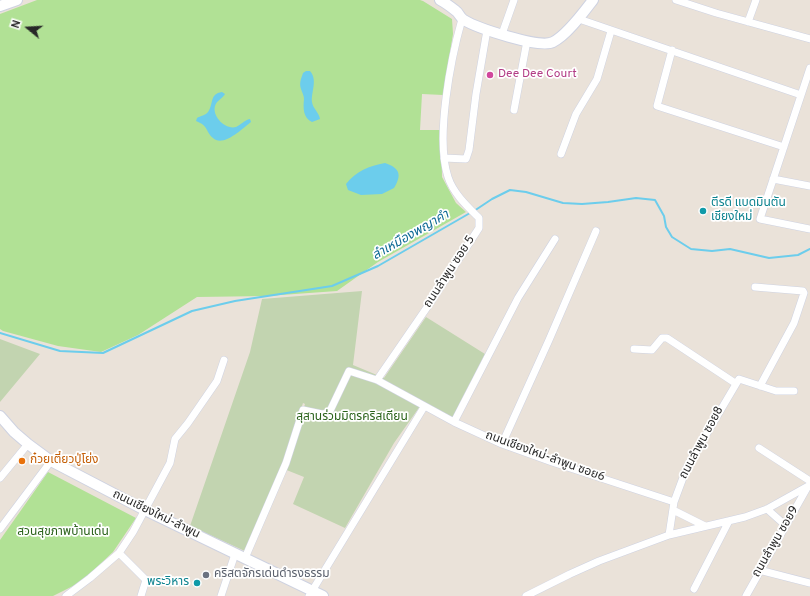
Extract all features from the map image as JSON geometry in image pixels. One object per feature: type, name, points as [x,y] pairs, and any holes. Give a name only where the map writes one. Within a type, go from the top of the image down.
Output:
[{"type":"main road","points":[[0,6],[16,0]]},
{"type":"main road","points":[[440,0],[457,12],[462,19],[487,30],[527,41],[545,44],[552,43],[579,19],[593,0]]},
{"type":"main road","name":"ถนนเชียงใหม่-ลำพูน","points":[[0,416],[14,432],[51,461],[145,510],[246,558],[310,593],[323,596]]},
{"type":"street","points":[[502,34],[514,0]]},
{"type":"street","points":[[676,0],[810,39]]},
{"type":"street","points":[[748,22],[756,0]]},
{"type":"street","name":"ถนนลำพูน ซอย 5","points":[[377,380],[479,228],[479,218],[454,189],[448,177],[444,158],[448,91],[454,48],[462,19]]},
{"type":"street","points":[[579,19],[801,95]]},
{"type":"street","points":[[444,158],[466,159],[469,150],[476,94],[487,30]]},
{"type":"street","points":[[561,154],[576,114],[597,79],[611,31]]},
{"type":"street","points":[[514,110],[527,41]]},
{"type":"street","points":[[672,50],[657,106],[784,147]]},
{"type":"street","points":[[810,68],[760,219],[810,229]]},
{"type":"street","points":[[773,179],[810,186]]},
{"type":"street","points":[[502,444],[550,340],[596,231]]},
{"type":"street","points":[[454,422],[518,298],[555,239]]},
{"type":"street","points":[[755,287],[796,290],[803,291],[804,293],[794,323],[760,386]]},
{"type":"street","points":[[634,349],[652,350],[662,338],[667,338],[737,381],[776,391],[794,391]]},
{"type":"street","points":[[66,596],[119,553],[145,510],[170,463],[175,439],[188,424],[217,381],[224,360]]},
{"type":"street","name":"ถนนเชียงใหม่-ลำพูน ซอย6","points":[[246,558],[286,463],[303,410],[329,414],[349,371],[377,380],[424,407],[502,444],[674,502]]},
{"type":"street","name":"ถนนลำพูน ซอย8","points":[[669,535],[674,502],[686,467],[737,381]]},
{"type":"street","points":[[310,593],[424,407]]},
{"type":"street","points":[[0,478],[28,444]]},
{"type":"street","points":[[526,596],[599,561],[669,535],[729,521],[767,509],[809,484],[759,448]]},
{"type":"street","points":[[0,529],[51,461]]},
{"type":"street","name":"ถนนลำพูน ซอย9","points":[[746,596],[759,570],[809,484]]},
{"type":"street","points":[[767,509],[785,524]]},
{"type":"street","points":[[673,510],[705,526]]},
{"type":"street","points":[[694,589],[729,521]]},
{"type":"street","points":[[119,553],[146,580],[142,596]]},
{"type":"street","points":[[221,596],[235,554]]},
{"type":"street","points":[[759,570],[810,583]]},
{"type":"green space","points":[[37,0],[423,1],[452,19],[453,34],[443,95],[422,94],[420,130],[441,130],[442,177],[456,203],[466,212],[378,262],[337,291],[267,296],[197,297],[138,335],[101,352],[58,346],[3,331],[0,329],[0,14]]},
{"type":"green space","name":"สุสานร่วมมิตรคริสเตียน","points":[[362,291],[353,365],[384,378],[426,317],[485,354],[452,419],[423,402],[394,443],[345,528],[293,504],[304,477],[284,469],[305,404],[303,403],[283,465],[247,552],[190,526],[250,352],[262,299]]},
{"type":"green space","points":[[0,339],[40,354],[0,402]]},
{"type":"green space","name":"สวนสุขภาพบ้านเด่น","points":[[48,472],[136,518],[113,552],[81,582],[53,596],[0,596],[0,540]]},
{"type":"water","points":[[310,71],[314,78],[312,102],[320,119],[312,122],[307,118],[304,112],[304,98],[300,85],[303,73]]},
{"type":"water","points":[[222,92],[225,94],[215,106],[215,114],[217,118],[224,124],[232,127],[236,127],[244,121],[250,119],[251,122],[233,136],[222,141],[213,138],[203,125],[196,121],[197,118],[208,112],[213,97]]},
{"type":"water","points":[[385,163],[394,167],[398,172],[399,176],[394,188],[382,194],[361,195],[348,190],[346,184],[359,172]]},
{"type":"waterway","name":"ลำเหมืองพญาคำ","points":[[474,211],[492,199],[510,190],[526,192],[563,203],[582,204],[636,198],[655,200],[664,216],[666,227],[672,237],[691,249],[712,251],[730,249],[769,258],[798,255],[810,249]]},
{"type":"waterway","name":"ลำเหมืองพญาคำ","points":[[0,333],[60,351],[103,353],[192,311],[235,301],[332,286],[378,266],[470,213]]},
{"type":"place","name":"Dee Dee Court","points":[[490,75]]},
{"type":"place","name":"ตีรดี แบดมินตัน เชียงใหม่","points":[[703,211]]},
{"type":"place","name":"ก๋วยเตี๋ยวปู่โย่ง","points":[[22,461]]},
{"type":"place","name":"คริสตจักรเด่นดำรงธรรม","points":[[206,575]]},
{"type":"place","name":"พระวิหาร","points":[[197,583]]}]
